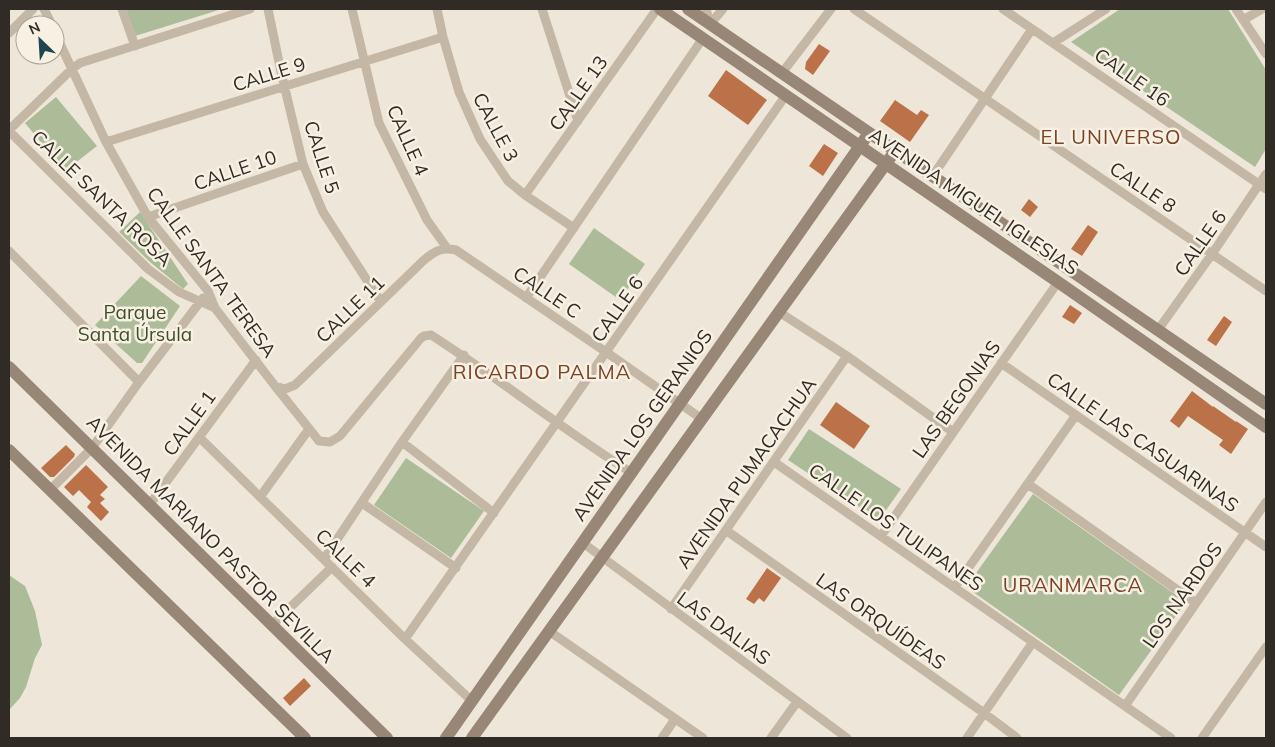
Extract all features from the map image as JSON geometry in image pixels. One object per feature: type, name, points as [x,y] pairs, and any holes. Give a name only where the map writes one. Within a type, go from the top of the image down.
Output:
[{"type":"main road","name":"AVENIDA MIGUEL IGLESIAS","points":[[658,9],[886,163],[1266,427]]},
{"type":"main road","name":"AVENIDA MIGUEL IGLESIAS","points":[[688,9],[1266,404]]},
{"type":"main road","name":"AVENIDA LOS GERANIOS","points":[[446,738],[868,133]]},
{"type":"main road","points":[[472,738],[895,151]]},
{"type":"main road","name":"AVENIDA MARIANO PASTOR SEVILLA","points":[[9,367],[387,738]]},
{"type":"main road","points":[[9,450],[305,738]]},
{"type":"street","points":[[9,19],[12,30],[34,9]]},
{"type":"street","points":[[122,9],[135,46]]},
{"type":"street","points":[[9,130],[80,63],[250,9]]},
{"type":"street","name":"CALLE 5","points":[[268,9],[303,164],[324,212],[380,302]]},
{"type":"street","name":"CALLE 4","points":[[352,9],[363,62],[379,123],[427,220],[447,248]]},
{"type":"street","name":"CALLE 3","points":[[437,9],[459,92],[480,139],[508,181],[525,195],[574,228]]},
{"type":"street","points":[[542,9],[578,121]]},
{"type":"street","name":"CALLE 13","points":[[525,195],[658,9]]},
{"type":"street","points":[[706,9],[710,24]]},
{"type":"street","points":[[710,24],[722,9]]},
{"type":"street","points":[[782,73],[831,9]]},
{"type":"street","name":"CALLE 8","points":[[854,9],[1266,291]]},
{"type":"street","name":"CALLE 16","points":[[1003,9],[1263,187]]},
{"type":"street","points":[[1053,43],[1106,9]]},
{"type":"street","points":[[1236,9],[1266,54]]},
{"type":"street","points":[[1243,20],[1262,9]]},
{"type":"street","points":[[932,177],[1032,28]]},
{"type":"street","name":"CALLE 9","points":[[106,142],[443,37]]},
{"type":"street","points":[[526,298],[703,38]]},
{"type":"street","name":"CALLE SANTA TERESA","points":[[65,54],[106,142],[148,217],[208,292],[216,308],[319,441],[330,442],[340,436],[424,336],[431,335],[464,356]]},
{"type":"street","name":"CALLE 6","points":[[405,638],[456,568],[786,95]]},
{"type":"street","name":"CALLE SANTA ROSA","points":[[9,130],[148,269],[179,292],[216,308]]},
{"type":"street","name":"CALLE 10","points":[[148,217],[303,164]]},
{"type":"street","name":"CALLE 6","points":[[1158,330],[1263,187],[1266,174]]},
{"type":"street","name":"CALLE C","points":[[447,248],[456,250],[702,419]]},
{"type":"street","name":"CALLE 11","points":[[275,386],[285,389],[295,385],[424,260],[434,252],[447,248]]},
{"type":"street","points":[[9,251],[139,382]]},
{"type":"street","name":"LAS BEGONIAS","points":[[881,536],[1058,282]]},
{"type":"street","points":[[50,490],[92,448],[139,382],[208,292]]},
{"type":"street","points":[[779,312],[847,356],[953,432]]},
{"type":"street","points":[[324,559],[402,442],[464,356],[632,473]]},
{"type":"street","name":"AVENIDA PUMACACHUA","points":[[671,609],[847,356]]},
{"type":"street","name":"CALLE 1","points":[[150,504],[256,360]]},
{"type":"street","name":"CALLE LAS CASUARINAS","points":[[1001,364],[1266,547]]},
{"type":"street","points":[[955,587],[1076,415]]},
{"type":"street","points":[[260,497],[309,429]]},
{"type":"street","name":"CALLE 4","points":[[199,437],[332,568],[472,701]]},
{"type":"street","points":[[402,442],[494,513]]},
{"type":"street","name":"CALLE LOS TULIPANES","points":[[774,462],[1171,738]]},
{"type":"street","points":[[1028,484],[1196,603]]},
{"type":"street","name":"LOS NARDOS","points":[[1125,706],[1266,502]]},
{"type":"street","points":[[362,503],[456,568]]},
{"type":"street","name":"LAS ORQUÍDEAS","points":[[727,531],[1017,738]]},
{"type":"street","name":"LAS DALIAS","points":[[583,543],[847,738]]},
{"type":"street","points":[[271,626],[332,568]]},
{"type":"street","points":[[549,631],[703,738]]},
{"type":"street","points":[[967,738],[1033,642]]},
{"type":"street","points":[[1202,738],[1266,646]]},
{"type":"street","points":[[771,738],[797,702]]},
{"type":"street","points":[[662,738],[676,719]]},
{"type":"green space","points":[[126,9],[222,9],[135,36]]},
{"type":"green space","points":[[1120,9],[1228,9],[1266,70],[1266,149],[1255,167],[1071,42]]},
{"type":"green space","points":[[56,97],[97,146],[65,171],[25,123]]},
{"type":"green space","points":[[140,212],[188,284],[183,289],[150,262],[119,232]]},
{"type":"green space","points":[[594,228],[645,264],[620,300],[569,264]]},
{"type":"green space","name":"Parque Santa Úrsula","points":[[141,276],[180,306],[142,363],[137,363],[95,325]]},
{"type":"green space","points":[[809,429],[901,489],[879,520],[788,460]]},
{"type":"green space","points":[[406,458],[484,511],[451,558],[374,505]]},
{"type":"green space","points":[[1033,494],[1186,602],[1119,695],[966,587]]},
{"type":"green space","points":[[9,575],[25,586],[35,611],[42,645],[35,658],[26,687],[20,698],[9,710]]},
{"type":"building","points":[[819,44],[830,51],[813,75],[805,69],[806,62]]},
{"type":"building","points":[[726,70],[767,100],[748,125],[708,96]]},
{"type":"building","points":[[895,100],[917,115],[921,110],[929,115],[910,142],[880,121]]},
{"type":"building","points":[[824,144],[838,153],[823,176],[809,166]]},
{"type":"building","points":[[1029,199],[1038,207],[1030,217],[1021,210]]},
{"type":"building","points":[[1088,225],[1098,232],[1082,256],[1071,249]]},
{"type":"building","points":[[1070,305],[1082,313],[1074,324],[1062,317]]},
{"type":"building","points":[[1224,316],[1232,322],[1216,346],[1207,340]]},
{"type":"building","points":[[1192,391],[1248,429],[1231,454],[1219,445],[1223,440],[1188,416],[1179,428],[1170,421]]},
{"type":"building","points":[[836,402],[870,426],[854,449],[820,425]]},
{"type":"building","points":[[66,445],[75,454],[74,457],[54,477],[50,477],[41,468]]},
{"type":"building","points":[[86,465],[108,487],[100,495],[105,499],[100,503],[109,512],[101,521],[87,507],[91,502],[79,490],[73,496],[64,487]]},
{"type":"building","points":[[767,568],[781,578],[764,602],[759,598],[754,604],[746,599]]},
{"type":"building","points":[[304,678],[311,686],[290,706],[283,698]]},
{"type":"district","name":"EL UNIVERSO","points":[[1111,137]]},
{"type":"district","name":"RICARDO PALMA","points":[[542,372]]},
{"type":"district","name":"URANMARCA","points":[[1073,585]]}]
